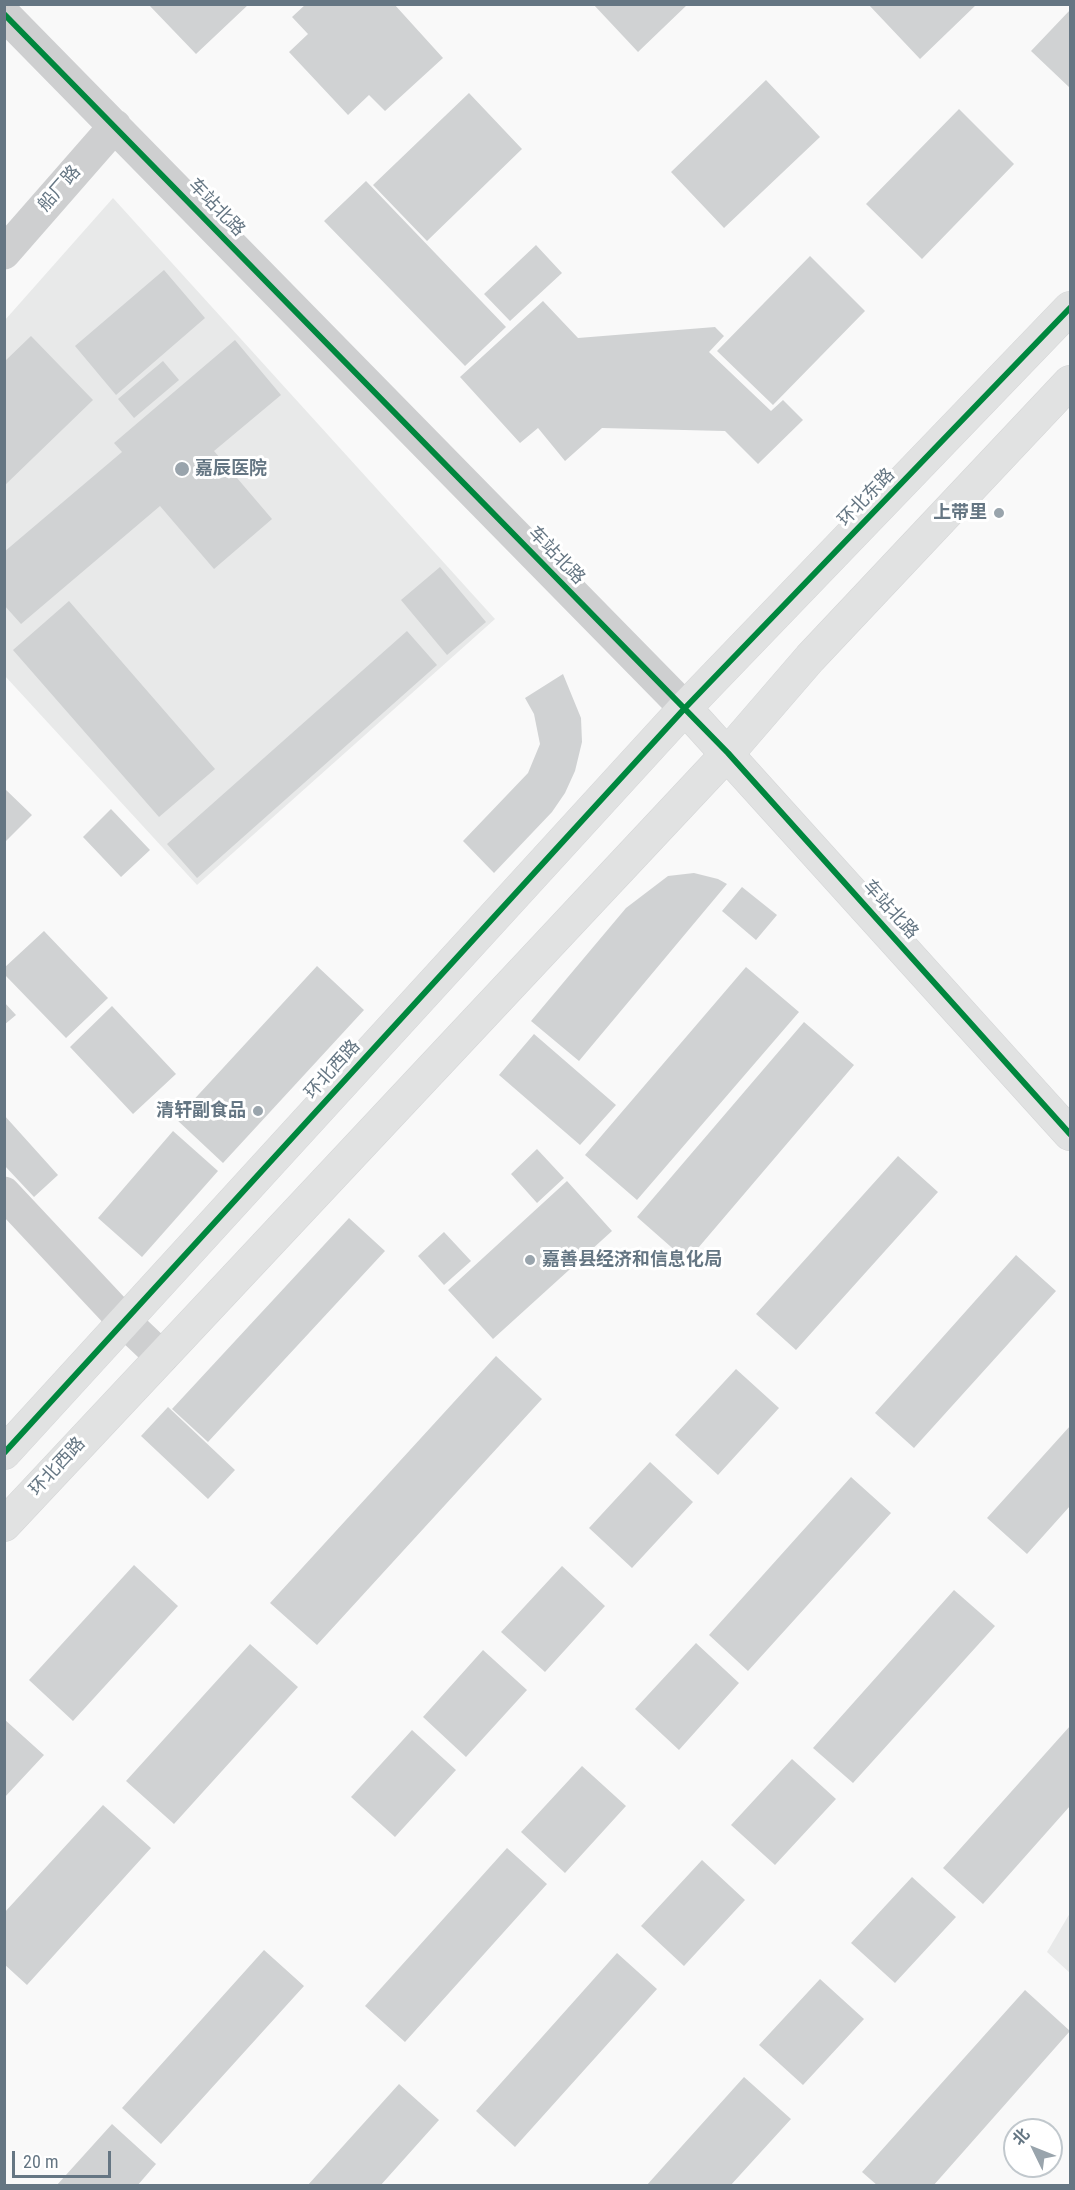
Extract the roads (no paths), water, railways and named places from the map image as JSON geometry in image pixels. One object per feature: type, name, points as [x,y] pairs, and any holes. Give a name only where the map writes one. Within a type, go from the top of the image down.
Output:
[{"type":"street","name":"车站北路","points":[[4,14],[728,753],[1071,1134]]},
{"type":"street","name":"船厂路","points":[[4,253],[115,126]]},
{"type":"street","name":"环北东路","points":[[685,708],[1071,308]]},
{"type":"street","points":[[728,753],[810,658],[1071,382]]},
{"type":"street","name":"环北西路","points":[[4,1453],[685,708]]},
{"type":"street","name":"环北西路","points":[[4,1525],[728,753]]},
{"type":"street","points":[[4,1193],[124,1322],[162,1357]]},
{"type":"place","name":"嘉辰医院","points":[[182,469]]},
{"type":"place","name":"上带里","points":[[999,513]]},
{"type":"place","name":"清轩副食品","points":[[258,1111]]},
{"type":"place","name":"嘉善县经济和信息化局","points":[[530,1260]]}]
